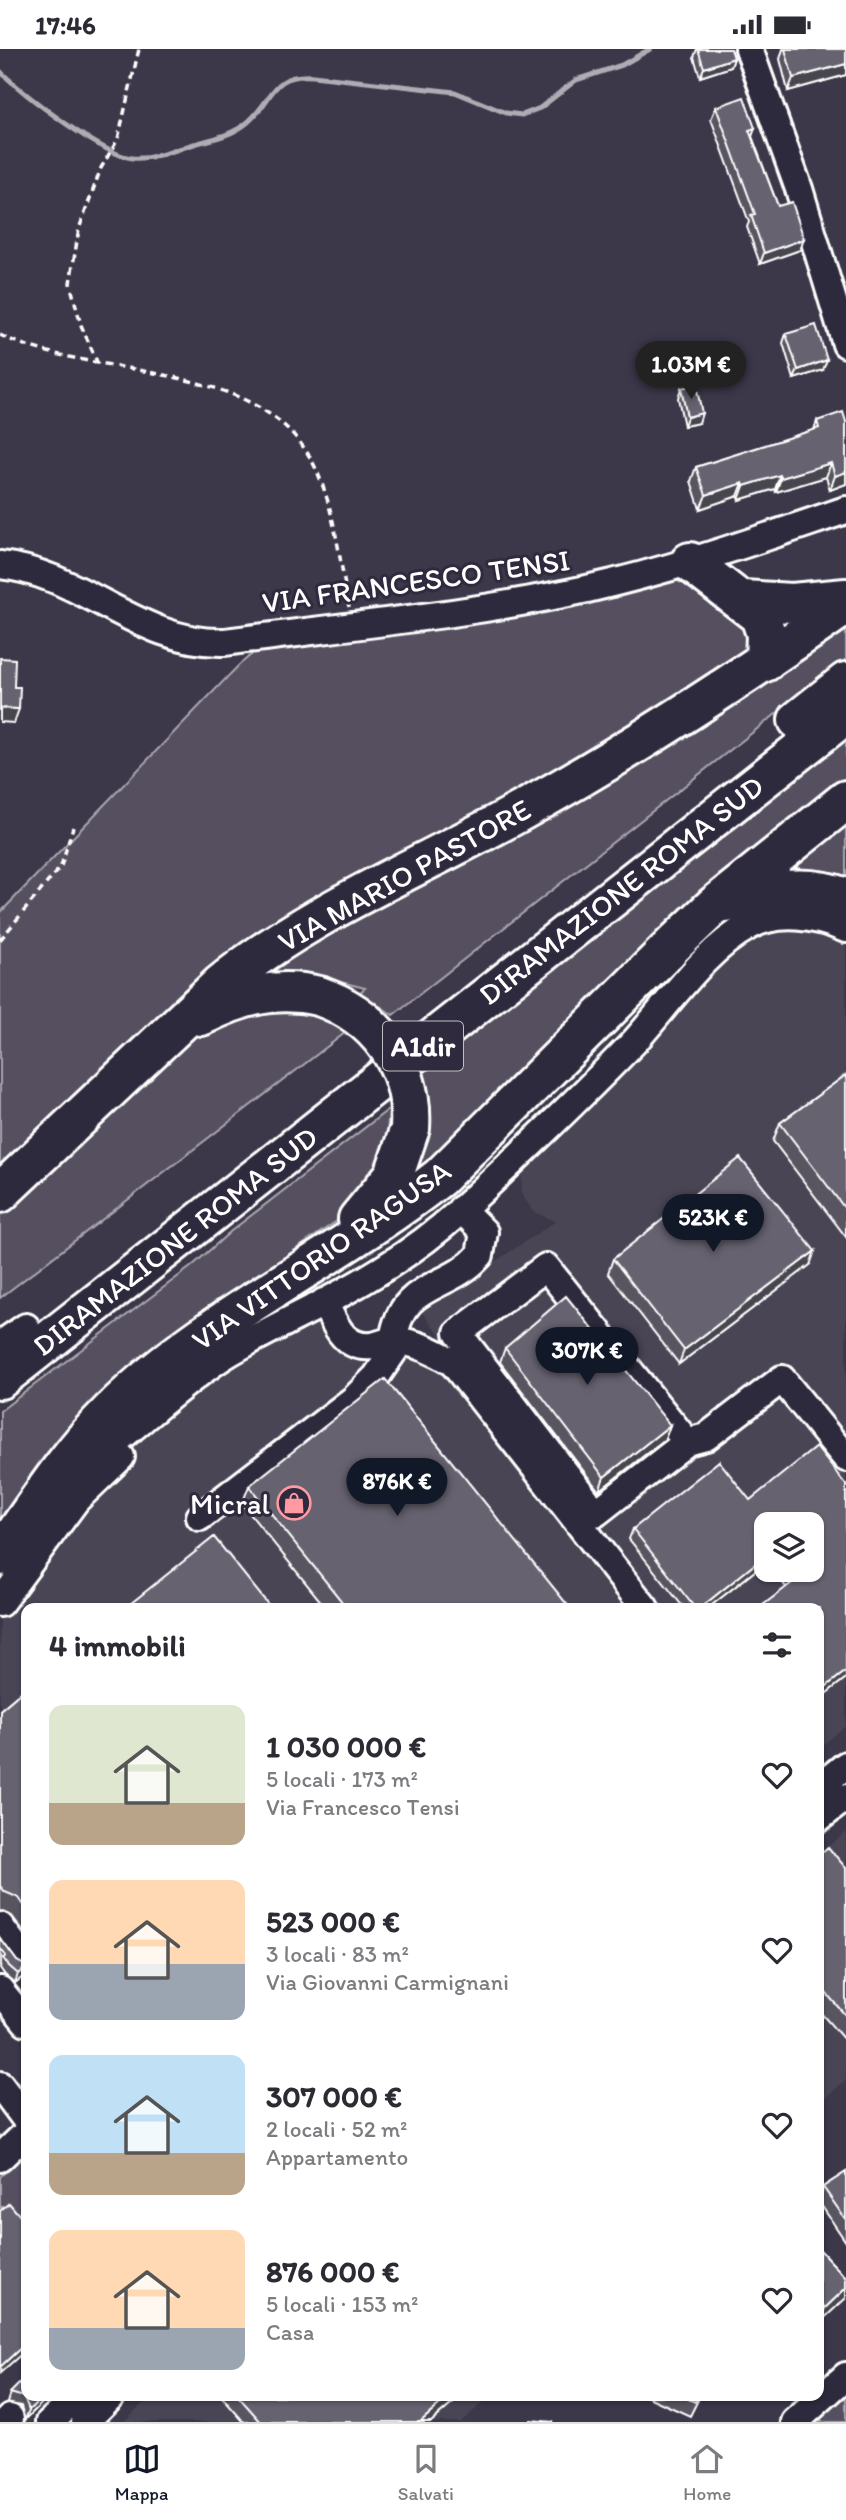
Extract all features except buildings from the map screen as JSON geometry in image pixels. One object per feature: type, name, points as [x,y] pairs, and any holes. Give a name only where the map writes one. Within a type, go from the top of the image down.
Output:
[{"type":"highway","points":[[690,562],[714,583],[743,600],[763,621],[765,662]]},
{"type":"highway","points":[[743,600],[792,603],[846,598]]},
{"type":"highway","name":"VIA MARIO PASTORE","points":[[0,1193],[220,985],[271,947],[601,766],[765,662],[846,604]]},
{"type":"highway","name":"DIRAMAZIONE ROMA SUD","points":[[9,1340],[846,682]]},
{"type":"highway","name":"DIRAMAZIONE ROMA SUD","points":[[0,1379],[846,713]]},
{"type":"highway","name":"VIA VITTORIO RAGUSA","points":[[0,1556],[47,1487],[90,1432],[146,1379],[222,1320],[409,1200],[455,1164],[714,906],[846,800]]},
{"type":"highway","points":[[714,906],[758,893],[791,888],[822,891],[846,898]]},
{"type":"highway","points":[[148,1053],[200,1017],[234,1000],[283,990],[320,996],[357,1014],[384,1039],[406,1084],[410,1128],[399,1164],[368,1209],[302,1270]]},
{"type":"street","points":[[750,49],[799,189],[846,344]]},
{"type":"street","name":"VIA FRANCESCO TENSI","points":[[0,565],[20,568],[62,582],[142,624],[194,641],[225,642],[545,597],[690,562],[846,510]]},
{"type":"street","points":[[47,1487],[98,1455],[222,1357],[324,1302],[405,1254],[461,1209],[607,1079],[708,960],[741,931],[776,917],[816,919],[846,929]]},
{"type":"street","points":[[200,1517],[362,1392],[397,1342],[395,1322],[404,1305],[480,1255],[484,1232],[461,1209]]},
{"type":"street","points":[[687,1442],[546,1267],[458,1333],[596,1513],[687,1442],[706,1437],[782,1379],[846,1458]]},
{"type":"street","points":[[324,1302],[336,1328],[348,1341],[368,1346],[397,1342],[436,1353],[461,1371],[641,1603]]},
{"type":"street","points":[[0,1603],[66,1513],[99,1476],[256,1354],[297,1317]]},
{"type":"street","points":[[824,1783],[846,1765]]},
{"type":"street","points":[[824,1814],[846,1797]]},
{"type":"street","points":[[0,1926],[21,1954]]},
{"type":"street","points":[[0,1990],[21,2014]]},
{"type":"street","points":[[0,2085],[21,2113]]},
{"type":"street","points":[[0,2158],[21,2138]]},
{"type":"street","points":[[824,2396],[846,2376]]},
{"type":"street","points":[[50,2422],[72,2401]]},
{"type":"street","points":[[85,2422],[106,2401]]},
{"type":"street","points":[[795,2422],[818,2401]]},
{"type":"path","points":[[99,364],[81,325],[71,283],[79,229],[101,168],[118,139],[139,49]]},
{"type":"path","points":[[0,335],[29,349],[186,378],[250,403],[298,437],[320,477],[343,563],[353,625]]},
{"type":"path","points":[[0,940],[61,866],[73,827]]},
{"type":"shaded area","points":[[673,579],[738,608],[761,646],[466,830],[264,937],[0,1174],[0,913],[239,665],[263,645]]},
{"type":"shaded area","points":[[846,616],[846,659],[393,1015],[380,1006],[0,1298],[0,1207],[209,1023],[252,1003],[333,1015],[365,988],[309,974],[257,972]]},
{"type":"shaded area","points":[[846,737],[846,787],[413,1178],[427,1112],[424,1070]]},
{"type":"shaded area","points":[[846,821],[846,885],[774,879]]},
{"type":"shaded area","points":[[810,928],[846,939],[846,1726],[824,1744],[824,1603],[21,1603],[21,1970],[0,1943],[0,1574],[48,1508],[196,1386],[337,1302],[345,1332],[457,1356],[421,1311],[556,1221],[533,1212],[521,1193],[522,1176],[731,956],[765,935]]},
{"type":"shaded area","points":[[389,1109],[385,1154],[344,1216],[224,1299],[0,1527],[0,1411],[192,1266],[231,1231]]},
{"type":"shaded area","points":[[846,1832],[846,2080],[824,2100],[824,1850]]},
{"type":"shaded area","points":[[21,2157],[21,2226],[3,2206],[0,2208],[0,2177]]},
{"type":"shaded area","points":[[846,2394],[846,2422],[817,2421]]},
{"type":"shaded area","points":[[146,2401],[485,2401],[461,2422],[123,2422]]},
{"type":"waterway","points":[[0,71],[44,108],[83,135],[119,154],[132,158],[147,158],[236,130],[256,114],[280,83],[299,76],[455,92],[506,113],[522,115],[540,108],[576,80],[622,65],[650,49]]},
{"type":"place","name":"Micral","points":[[294,1503]]}]
